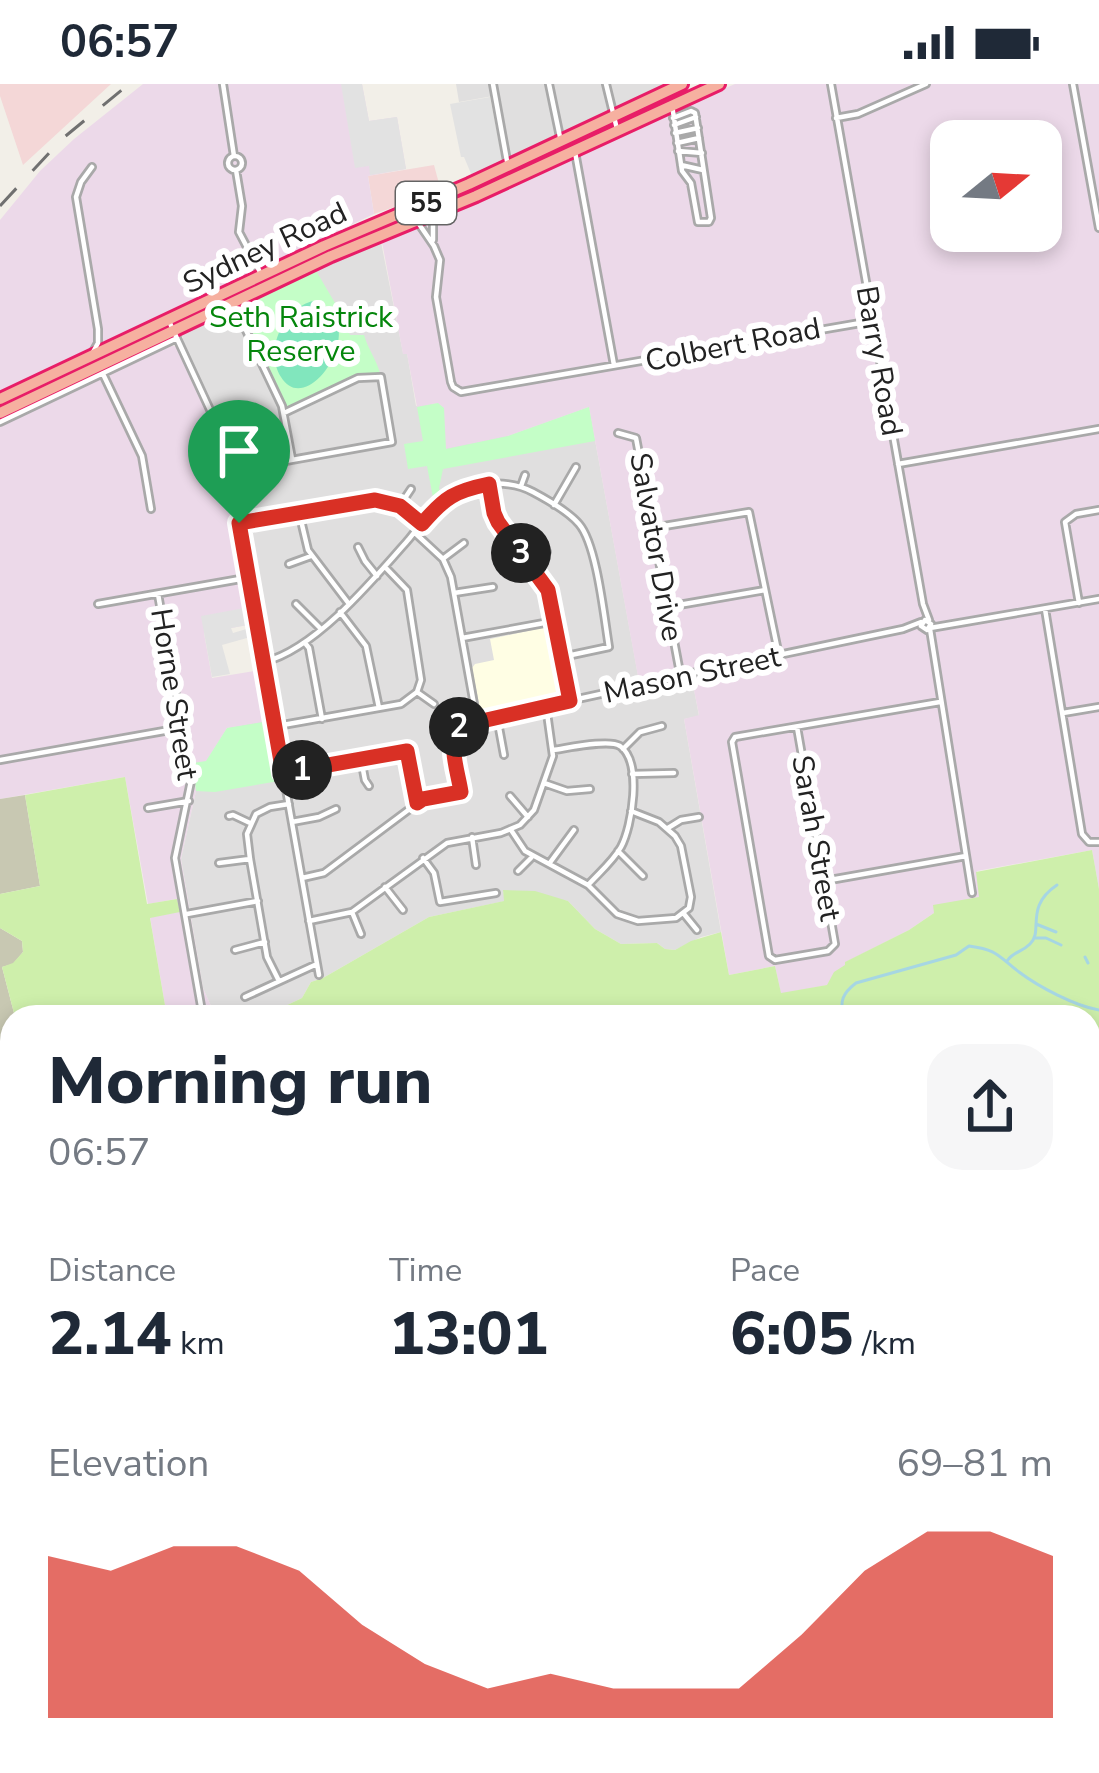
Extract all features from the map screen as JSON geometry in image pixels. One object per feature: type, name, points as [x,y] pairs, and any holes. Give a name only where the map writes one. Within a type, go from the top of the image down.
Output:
[{"type":"highway","name":"Sydney Road","points":[[0,418],[343,250],[415,221],[508,166],[663,88],[682,84]]},
{"type":"highway","name":"Sydney Road","points":[[0,399],[109,347],[168,334],[259,269],[430,208],[617,129],[673,117],[719,84]]},
{"type":"street","points":[[223,84],[234,156],[229,165],[236,170],[242,206],[239,232],[259,269]]},
{"type":"street","points":[[493,84],[508,166]]},
{"type":"street","points":[[549,84],[561,140]]},
{"type":"street","points":[[606,84],[617,129]]},
{"type":"street","name":"Barry Road","points":[[829,84],[973,893]]},
{"type":"street","points":[[836,118],[858,114],[926,84]]},
{"type":"street","points":[[1073,84],[1098,222]]},
{"type":"street","points":[[663,88],[682,172],[689,179],[700,224],[712,219],[696,117],[692,111],[673,117]]},
{"type":"street","points":[[673,117],[698,128]]},
{"type":"street","points":[[677,143],[699,138]]},
{"type":"street","points":[[574,150],[614,365]]},
{"type":"street","points":[[678,152],[702,153]]},
{"type":"street","points":[[681,165],[703,170]]},
{"type":"street","points":[[92,167],[76,197],[98,329],[109,347]]},
{"type":"street","points":[[689,179],[704,181]]},
{"type":"street","points":[[430,208],[434,246]]},
{"type":"street","points":[[415,221],[434,246]]},
{"type":"street","name":"Colbert Road","points":[[434,246],[440,263],[437,302],[451,382],[458,391],[872,319]]},
{"type":"street","points":[[232,303],[284,412],[292,460]]},
{"type":"street","points":[[89,356],[98,343],[98,329]]},
{"type":"street","points":[[168,334],[223,435],[319,975]]},
{"type":"street","points":[[101,369],[142,455],[151,509]]},
{"type":"street","points":[[230,471],[392,442],[380,376],[358,379],[284,412]]},
{"type":"street","points":[[898,464],[1099,430]]},
{"type":"street","name":"Salvator Drive","points":[[618,433],[636,438],[680,674]]},
{"type":"street","points":[[554,505],[576,467]]},
{"type":"street","points":[[521,486],[525,475]]},
{"type":"street","points":[[264,662],[281,658],[349,604],[449,496],[505,483],[521,486],[554,505],[581,526],[588,538],[609,647],[562,657]]},
{"type":"street","points":[[489,484],[494,513],[548,590],[570,701]]},
{"type":"street","points":[[400,506],[411,489]]},
{"type":"street","points":[[239,523],[384,500],[422,524]]},
{"type":"street","points":[[1079,602],[1065,522],[1076,514],[1099,510]]},
{"type":"street","points":[[299,512],[311,556],[349,604]]},
{"type":"street","points":[[652,528],[749,512],[777,656]]},
{"type":"street","points":[[581,526],[590,518]]},
{"type":"street","points":[[302,878],[324,873],[423,799],[461,792],[454,736],[460,726],[477,721],[454,592],[443,559],[414,532]]},
{"type":"street","points":[[443,559],[464,543]]},
{"type":"street","points":[[358,547],[377,575]]},
{"type":"street","points":[[530,564],[547,552]]},
{"type":"street","points":[[289,563],[311,556]]},
{"type":"street","points":[[275,727],[401,704],[417,692],[421,680],[406,590],[385,567]]},
{"type":"street","points":[[98,604],[248,577]]},
{"type":"street","points":[[454,592],[494,587]]},
{"type":"street","points":[[667,607],[765,590]]},
{"type":"street","name":"Horne Street","points":[[158,594],[191,781],[176,858],[201,1005]]},
{"type":"street","name":"Mason Street","points":[[477,721],[907,628],[1099,599]]},
{"type":"street","points":[[296,604],[320,628]]},
{"type":"street","points":[[1045,609],[1082,834],[1088,842],[1099,842]]},
{"type":"street","points":[[340,612],[365,639],[379,708]]},
{"type":"street","points":[[462,638],[555,621]]},
{"type":"street","points":[[304,641],[322,718]]},
{"type":"street","points":[[314,674],[328,672]]},
{"type":"street","points":[[417,692],[434,704]]},
{"type":"street","points":[[797,727],[940,702]]},
{"type":"street","points":[[309,921],[352,912],[446,843],[511,830],[528,818],[553,750],[546,706]]},
{"type":"street","points":[[1062,713],[1099,707]]},
{"type":"street","points":[[496,717],[504,755]]},
{"type":"street","points":[[623,749],[640,732],[662,726]]},
{"type":"street","name":"Sarah Street","points":[[797,727],[835,944],[832,949],[775,960],[769,956],[732,742],[735,737],[797,727]]},
{"type":"street","points":[[0,760],[181,728]]},
{"type":"street","points":[[553,750],[611,743],[623,749],[631,774],[634,796],[625,838],[588,885]]},
{"type":"street","points":[[283,773],[407,751],[417,803]]},
{"type":"street","points":[[361,759],[369,786]]},
{"type":"street","points":[[631,774],[674,773]]},
{"type":"street","points":[[544,783],[567,790],[590,789]]},
{"type":"street","points":[[509,796],[528,818]]},
{"type":"street","points":[[148,808],[188,801]]},
{"type":"street","points":[[279,982],[267,957],[247,834],[256,814],[289,804]]},
{"type":"street","points":[[292,822],[336,809]]},
{"type":"street","points":[[511,830],[525,851],[588,885],[604,904],[628,920],[684,914],[691,897],[683,851],[668,828],[631,811]]},
{"type":"street","points":[[229,816],[250,823]]},
{"type":"street","points":[[668,828],[699,817]]},
{"type":"street","points":[[549,864],[574,830]]},
{"type":"street","points":[[615,834],[625,838]]},
{"type":"street","points":[[472,837],[476,865]]},
{"type":"street","points":[[618,851],[644,876]]},
{"type":"street","points":[[518,871],[533,856]]},
{"type":"street","points":[[824,881],[967,856]]},
{"type":"street","points":[[423,858],[434,873],[440,902],[496,893]]},
{"type":"street","points":[[219,863],[250,859]]},
{"type":"street","points":[[385,887],[403,910]]},
{"type":"street","points":[[185,914],[258,901]]},
{"type":"street","points":[[352,912],[361,934]]},
{"type":"street","points":[[684,914],[697,930]]},
{"type":"street","points":[[235,950],[265,942]]},
{"type":"street","points":[[245,997],[317,964]]},
{"type":"shaded area","points":[[0,84],[111,84],[23,165]]},
{"type":"shaded area","points":[[143,84],[362,84],[369,121],[397,117],[406,169],[368,176],[374,214],[0,391],[0,220],[40,171]]},
{"type":"shaded area","points":[[341,84],[362,84],[369,121],[397,117],[406,169],[370,175],[369,166],[355,168]]},
{"type":"shaded area","points":[[456,84],[668,84],[511,159],[499,95],[459,102]]},
{"type":"shaded area","points":[[735,84],[1099,84],[1099,889],[1092,850],[977,871],[980,897],[934,913],[846,962],[828,985],[781,994],[775,966],[729,975],[684,719],[699,715],[692,680],[668,684],[666,676],[639,682],[589,407],[508,436],[445,449],[437,403],[417,407],[382,242],[475,204],[602,141]]},
{"type":"shaded area","points":[[490,97],[502,159],[472,176],[461,157],[450,104]]},
{"type":"shaded area","points":[[434,165],[441,191],[374,214],[368,176]]},
{"type":"shaded area","points":[[381,242],[416,406],[438,403],[508,436],[589,407],[639,681],[667,676],[692,679],[699,716],[684,719],[721,932],[675,950],[657,943],[621,944],[595,929],[568,901],[503,891],[505,901],[429,917],[311,982],[302,998],[287,1005],[211,1005],[203,988],[181,859],[196,791],[193,764],[207,762],[227,728],[268,720],[220,437],[177,347],[184,343],[181,333]]},
{"type":"shaded area","points":[[171,345],[177,347],[220,437],[253,624],[204,633],[212,678],[261,670],[268,721],[227,728],[206,762],[193,764],[196,791],[181,859],[203,988],[211,1005],[165,1005],[150,917],[176,899],[148,904],[125,777],[0,799],[0,425]]},
{"type":"shaded area","points":[[250,607],[253,624],[231,628],[233,633],[253,627],[254,636],[222,645],[230,674],[212,677],[201,616]]},
{"type":"shaded area","points":[[551,626],[566,696],[481,714],[472,668],[494,660],[490,639]]},
{"type":"shaded area","points":[[25,795],[40,886],[0,894],[0,799]]},
{"type":"shaded area","points":[[0,928],[22,941],[23,952],[13,964],[2,967],[12,1005],[0,1005]]},
{"type":"green space","name":"Seth Raistrick Reserve","points":[[315,269],[350,335],[364,335],[380,373],[353,376],[287,407],[238,305]]},
{"type":"green space","points":[[313,301],[331,311],[338,327],[338,345],[320,377],[306,387],[293,387],[276,366],[276,342],[293,312]]},
{"type":"green space","points":[[438,403],[444,408],[446,449],[508,436],[589,407],[595,441],[443,469],[441,496],[434,503],[427,466],[408,469],[404,444],[423,441],[417,407]]},
{"type":"green space","points":[[270,721],[279,781],[196,791],[193,763],[206,761],[227,728]]},
{"type":"green space","points":[[125,777],[147,904],[177,899],[180,912],[150,918],[165,1005],[12,1005],[2,967],[23,952],[22,941],[0,928],[0,894],[40,886],[25,795]]},
{"type":"green space","points":[[1092,850],[1099,889],[1099,1005],[287,1005],[302,998],[311,982],[429,917],[504,901],[503,890],[535,891],[568,901],[595,929],[621,944],[657,943],[675,950],[721,932],[729,975],[775,966],[781,993],[827,985],[845,962],[909,930],[934,913],[933,905],[979,897],[976,872]]},
{"type":"waterway","points":[[1007,961],[1034,939],[1041,902],[1057,885]]},
{"type":"waterway","points":[[1036,924],[1056,932]]},
{"type":"waterway","points":[[1035,938],[1061,945]]},
{"type":"waterway","points":[[842,1005],[856,983],[956,955],[969,946],[992,952],[1047,990],[1082,1005]]},
{"type":"waterway","points":[[1085,957],[1088,963]]},
{"type":"railway","points":[[0,206],[62,139],[129,84]]},
{"type":"route","points":[[489,484],[498,522],[548,590],[570,701],[460,726],[453,746],[461,792],[417,803],[407,751],[283,773],[239,523],[384,500],[422,524],[449,496],[489,484]]}]
